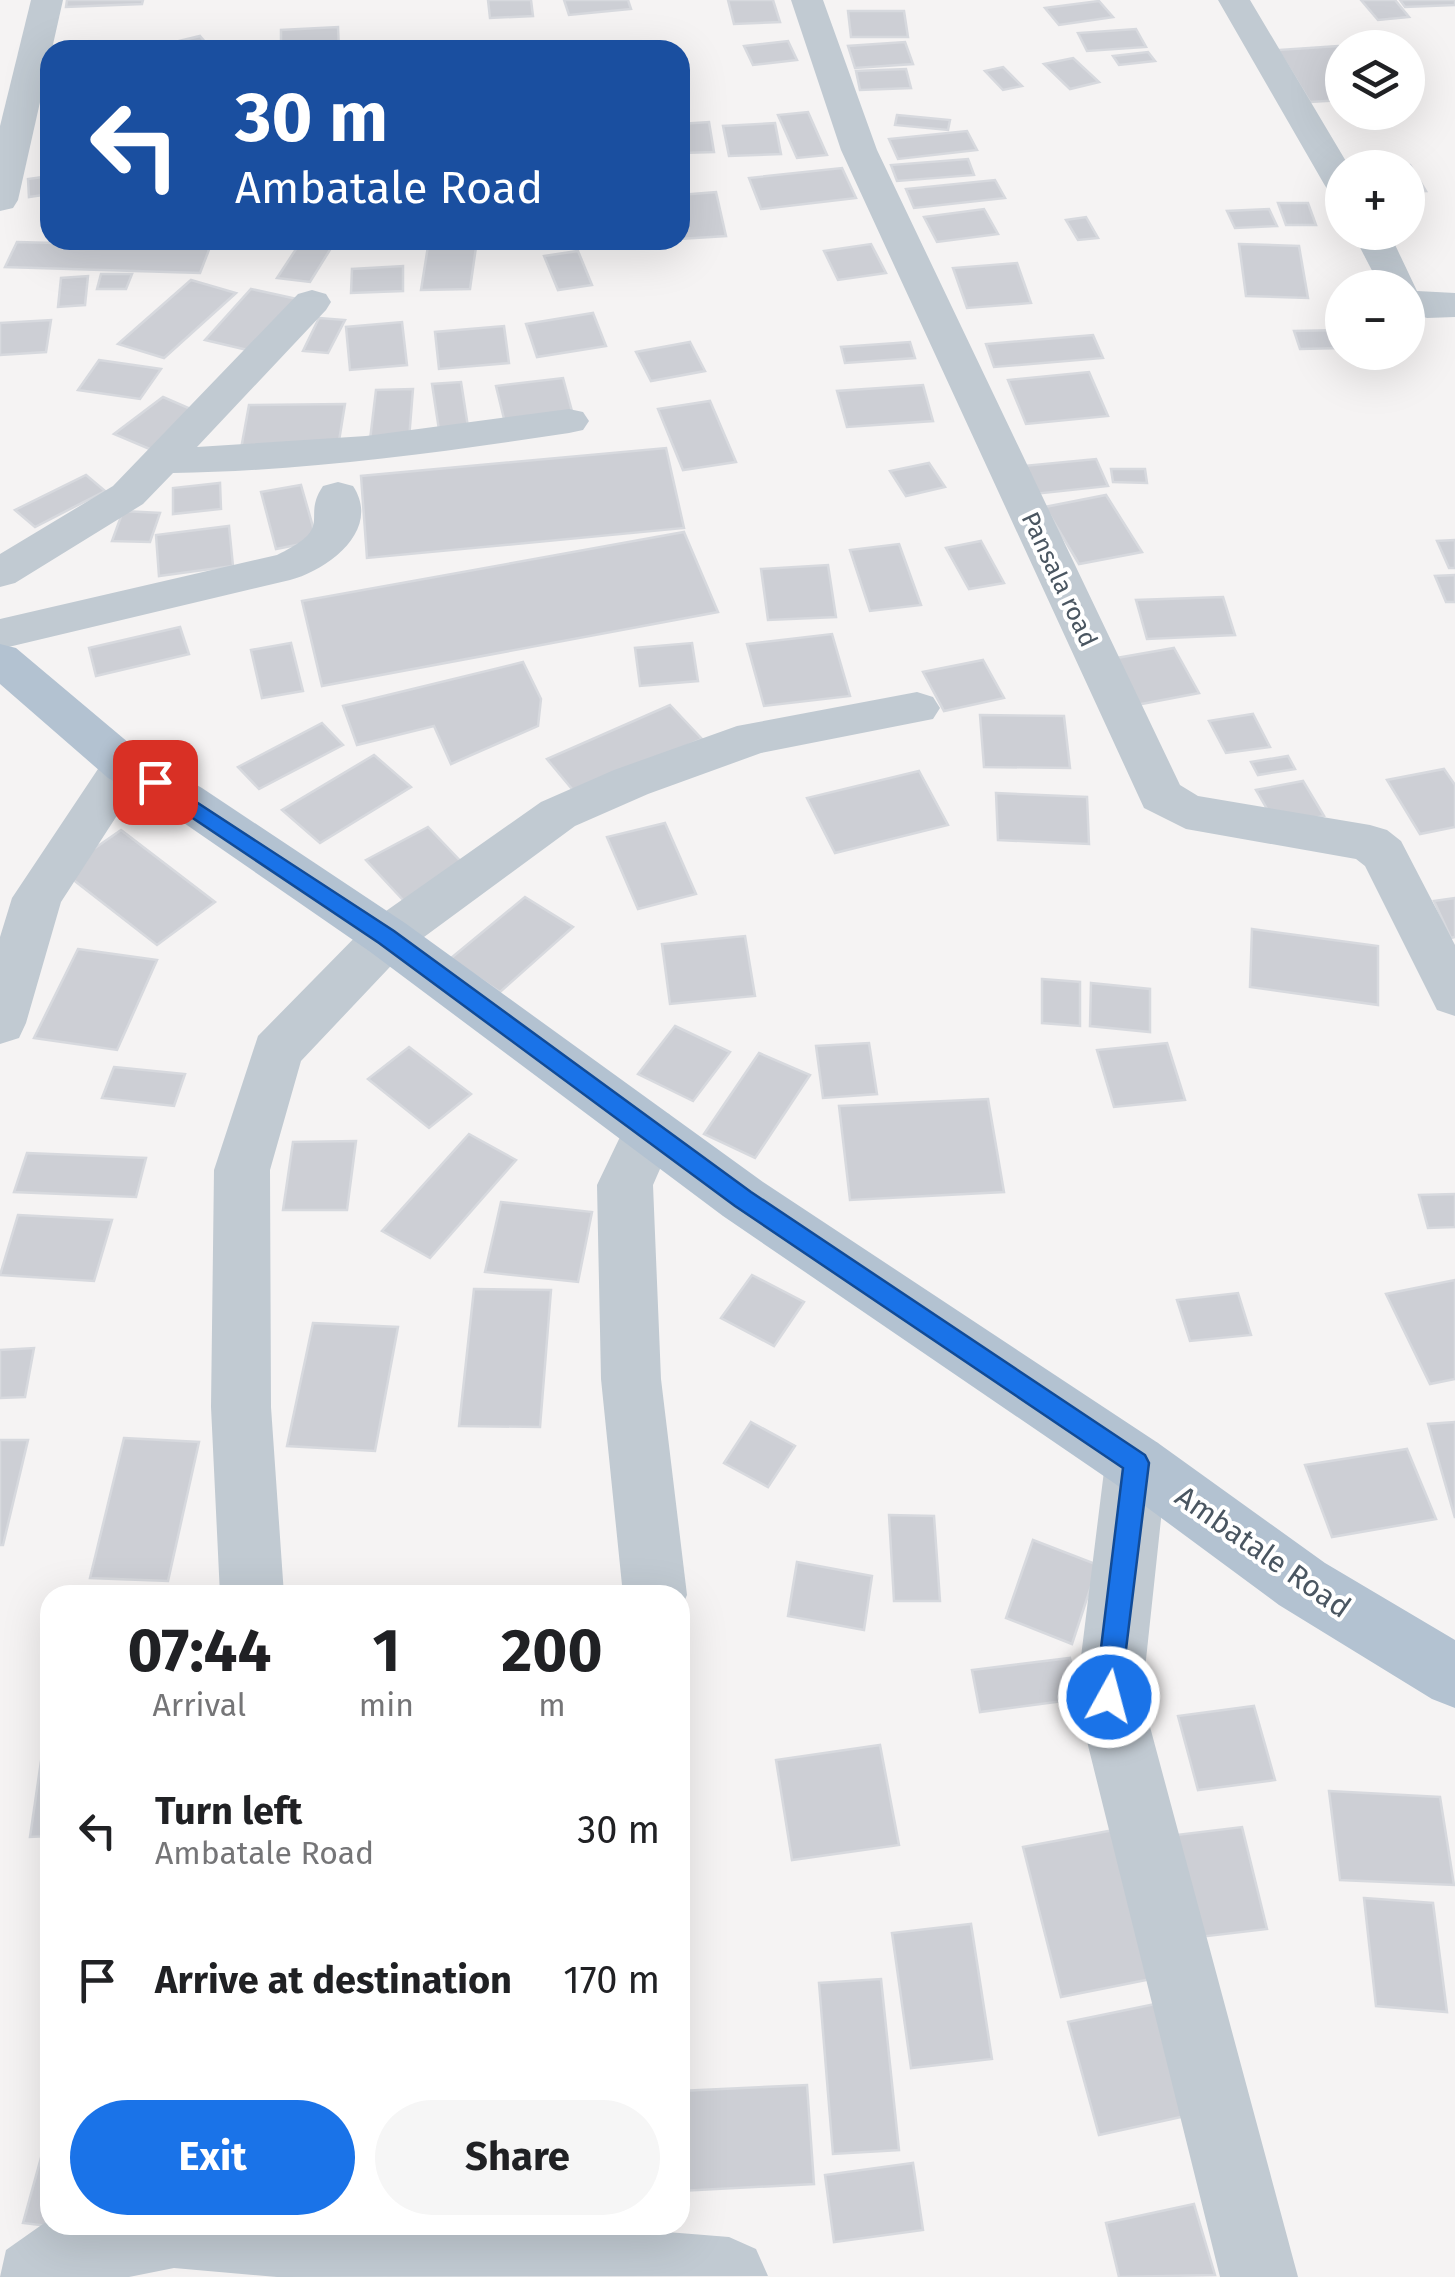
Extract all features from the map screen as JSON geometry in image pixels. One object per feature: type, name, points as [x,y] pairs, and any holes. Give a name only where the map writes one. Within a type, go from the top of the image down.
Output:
[{"type":"main road","name":"Ambatale Road","points":[[0,659],[125,766],[185,800],[387,937],[743,1199],[1136,1463],[1302,1584],[1455,1676]]},
{"type":"street","points":[[0,200],[47,0]]},
{"type":"street","name":"Pansala road","points":[[806,0],[860,150],[1161,796],[1186,810],[1370,843],[1384,854],[1455,996]]},
{"type":"street","points":[[1234,0],[1325,155]]},
{"type":"street","points":[[0,573],[128,495],[312,302]]},
{"type":"street","points":[[1425,306],[1455,305]]},
{"type":"street","points":[[161,460],[249,460],[368,452],[570,421]]},
{"type":"street","points":[[0,634],[290,566],[317,553],[338,527],[338,495]]},
{"type":"street","points":[[251,1585],[241,1407],[242,1170],[277,1050],[387,937],[558,814],[632,782],[754,738],[917,708]]},
{"type":"street","points":[[0,1023],[37,898],[125,766]]},
{"type":"street","points":[[650,1130],[625,1184],[631,1379],[654,1585]]},
{"type":"street","points":[[1136,1463],[1109,1697],[1259,2277]]},
{"type":"street","points":[[32,2277],[68,2250],[148,2235]]},
{"type":"street","points":[[234,2235],[729,2276]]},
{"type":"building","points":[[67,0],[143,0],[142,4],[66,7]]},
{"type":"building","points":[[488,0],[531,0],[533,16],[490,18]]},
{"type":"building","points":[[564,0],[628,0],[631,9],[569,15]]},
{"type":"building","points":[[728,0],[773,0],[780,22],[734,24]]},
{"type":"building","points":[[1361,0],[1395,0],[1409,17],[1378,20]]},
{"type":"building","points":[[1400,0],[1455,0],[1455,5],[1405,7]]},
{"type":"building","points":[[1099,1],[1113,17],[1059,25],[1045,8]]},
{"type":"building","points":[[848,11],[904,11],[908,37],[851,37]]},
{"type":"building","points":[[338,27],[339,40],[281,40],[281,30]]},
{"type":"building","points":[[1136,29],[1146,47],[1087,51],[1078,33]]},
{"type":"building","points":[[788,41],[797,60],[753,65],[744,46]]},
{"type":"building","points":[[905,42],[913,64],[855,68],[848,46]]},
{"type":"building","points":[[1325,47],[1325,101],[1310,102],[1278,50]]},
{"type":"building","points":[[1148,52],[1155,61],[1119,65],[1113,56]]},
{"type":"building","points":[[1073,58],[1099,82],[1070,89],[1044,64]]},
{"type":"building","points":[[1003,67],[1022,86],[1003,90],[985,71]]},
{"type":"building","points":[[906,69],[911,88],[860,90],[856,71]]},
{"type":"building","points":[[808,112],[827,155],[797,158],[778,115]]},
{"type":"building","points":[[897,115],[950,120],[948,130],[895,125]]},
{"type":"building","points":[[709,122],[714,152],[690,153],[690,123]]},
{"type":"building","points":[[775,123],[781,154],[729,156],[723,126]]},
{"type":"building","points":[[967,131],[977,150],[898,159],[889,139]]},
{"type":"building","points":[[968,159],[974,175],[897,181],[891,165]]},
{"type":"building","points":[[842,168],[856,198],[761,209],[749,178]]},
{"type":"building","points":[[40,177],[40,195],[29,197],[28,179]]},
{"type":"building","points":[[995,180],[1005,198],[914,208],[906,189]]},
{"type":"building","points":[[716,192],[726,236],[690,238],[690,194]]},
{"type":"building","points":[[1278,203],[1308,203],[1316,225],[1286,225]]},
{"type":"building","points":[[984,209],[998,234],[937,242],[924,217]]},
{"type":"building","points":[[1269,209],[1277,226],[1235,228],[1227,211]]},
{"type":"building","points":[[1086,217],[1098,238],[1078,240],[1066,220]]},
{"type":"building","points":[[17,242],[40,243],[40,250],[209,250],[200,273],[5,267]]},
{"type":"building","points":[[871,244],[886,273],[838,280],[824,251]]},
{"type":"building","points":[[1239,244],[1299,246],[1308,298],[1246,296]]},
{"type":"building","points":[[295,250],[330,250],[310,282],[277,278]]},
{"type":"building","points":[[427,250],[476,250],[470,289],[421,290]]},
{"type":"building","points":[[578,251],[592,285],[558,290],[544,256]]},
{"type":"building","points":[[1017,263],[1031,303],[967,308],[953,268]]},
{"type":"building","points":[[403,266],[403,291],[351,293],[352,269]]},
{"type":"building","points":[[101,274],[132,274],[126,289],[97,289]]},
{"type":"building","points":[[88,276],[85,305],[58,307],[61,278]]},
{"type":"building","points":[[191,280],[236,293],[164,358],[118,344]]},
{"type":"building","points":[[251,289],[297,299],[252,351],[205,340]]},
{"type":"building","points":[[593,313],[606,346],[537,357],[526,324]]},
{"type":"building","points":[[319,318],[345,320],[328,353],[303,351]]},
{"type":"building","points":[[51,320],[46,352],[0,355],[0,323]]},
{"type":"building","points":[[402,322],[407,365],[350,370],[346,327]]},
{"type":"building","points":[[504,326],[509,363],[439,369],[435,332]]},
{"type":"building","points":[[1325,330],[1325,348],[1300,349],[1294,331]]},
{"type":"building","points":[[1093,335],[1103,358],[994,367],[986,344]]},
{"type":"building","points":[[690,342],[705,371],[651,381],[636,352]]},
{"type":"building","points":[[910,342],[915,358],[845,363],[841,347]]},
{"type":"building","points":[[99,360],[161,369],[140,399],[78,390]]},
{"type":"building","points":[[1089,372],[1108,416],[1026,424],[1008,380]]},
{"type":"building","points":[[563,378],[573,415],[505,423],[496,386]]},
{"type":"building","points":[[461,382],[468,427],[439,430],[432,384]]},
{"type":"building","points":[[923,385],[933,421],[847,427],[837,391]]},
{"type":"building","points":[[413,389],[409,439],[370,440],[376,390]]},
{"type":"building","points":[[163,397],[200,413],[152,450],[114,434]]},
{"type":"building","points":[[710,401],[736,462],[683,470],[658,409]]},
{"type":"building","points":[[345,404],[338,447],[241,449],[249,405]]},
{"type":"building","points":[[666,448],[684,528],[367,558],[361,476]]},
{"type":"building","points":[[1096,459],[1108,486],[1034,494],[1023,466]]},
{"type":"building","points":[[929,463],[945,487],[906,496],[890,471]]},
{"type":"building","points":[[1111,469],[1145,469],[1147,483],[1113,482]]},
{"type":"building","points":[[86,475],[105,491],[35,527],[15,510]]},
{"type":"building","points":[[220,483],[221,509],[173,514],[173,488]]},
{"type":"building","points":[[301,485],[317,541],[276,549],[261,492]]},
{"type":"building","points":[[1106,495],[1142,552],[1079,564],[1045,507]]},
{"type":"building","points":[[123,511],[160,513],[150,542],[112,541]]},
{"type":"building","points":[[229,526],[233,566],[159,576],[156,535]]},
{"type":"building","points":[[684,532],[718,612],[322,686],[302,601]]},
{"type":"building","points":[[1455,540],[1455,568],[1449,568],[1437,541]]},
{"type":"building","points":[[981,541],[1004,583],[969,589],[946,548]]},
{"type":"building","points":[[899,544],[921,605],[870,611],[850,550]]},
{"type":"building","points":[[828,565],[836,617],[768,620],[761,569]]},
{"type":"building","points":[[1455,575],[1455,602],[1446,602],[1435,576]]},
{"type":"building","points":[[1223,597],[1235,635],[1147,639],[1136,600]]},
{"type":"building","points":[[180,627],[189,654],[96,676],[89,648]]},
{"type":"building","points":[[832,634],[850,696],[764,706],[747,644]]},
{"type":"building","points":[[291,643],[303,691],[262,698],[251,650]]},
{"type":"building","points":[[692,643],[698,681],[640,686],[635,648]]},
{"type":"building","points":[[1174,648],[1199,693],[1136,705],[1111,659]]},
{"type":"building","points":[[983,660],[1004,698],[944,711],[923,672]]},
{"type":"building","points":[[523,662],[541,699],[538,726],[451,764],[434,726],[357,745],[343,706]]},
{"type":"building","points":[[670,705],[702,739],[577,795],[547,759]]},
{"type":"building","points":[[1253,714],[1270,747],[1226,753],[1209,721]]},
{"type":"building","points":[[980,715],[1064,716],[1070,768],[984,767]]},
{"type":"building","points":[[322,723],[343,745],[259,789],[238,767]]},
{"type":"building","points":[[374,755],[411,787],[320,843],[282,810]]},
{"type":"building","points":[[1288,756],[1295,769],[1258,775],[1251,762]]},
{"type":"building","points":[[1444,769],[1455,785],[1455,827],[1420,834],[1387,780]]},
{"type":"building","points":[[919,771],[948,825],[835,853],[807,798]]},
{"type":"building","points":[[1303,781],[1324,816],[1277,826],[1256,790]]},
{"type":"building","points":[[996,793],[1087,797],[1089,844],[998,840]]},
{"type":"building","points":[[665,823],[696,894],[638,909],[607,837]]},
{"type":"building","points":[[428,827],[466,867],[404,901],[366,860]]},
{"type":"building","points":[[121,830],[215,902],[157,945],[62,871]]},
{"type":"building","points":[[525,897],[573,927],[500,992],[450,959]]},
{"type":"building","points":[[1455,898],[1455,937],[1451,938],[1434,901]]},
{"type":"building","points":[[1252,929],[1378,946],[1378,1005],[1250,987]]},
{"type":"building","points":[[745,936],[755,996],[670,1004],[662,944]]},
{"type":"building","points":[[78,949],[157,960],[117,1050],[34,1038]]},
{"type":"building","points":[[1042,979],[1080,982],[1080,1026],[1042,1023]]},
{"type":"building","points":[[1091,983],[1150,989],[1150,1032],[1090,1026]]},
{"type":"building","points":[[675,1026],[730,1052],[693,1101],[638,1074]]},
{"type":"building","points":[[869,1043],[877,1094],[823,1098],[816,1046]]},
{"type":"building","points":[[1167,1043],[1185,1100],[1114,1107],[1097,1050]]},
{"type":"building","points":[[409,1047],[471,1094],[429,1128],[368,1079]]},
{"type":"building","points":[[759,1053],[810,1075],[755,1158],[704,1134]]},
{"type":"building","points":[[114,1067],[185,1074],[174,1106],[102,1098]]},
{"type":"building","points":[[988,1099],[1004,1192],[850,1200],[839,1106]]},
{"type":"building","points":[[469,1134],[516,1160],[430,1258],[382,1231]]},
{"type":"building","points":[[356,1141],[347,1210],[283,1210],[293,1142]]},
{"type":"building","points":[[27,1153],[146,1158],[136,1197],[14,1192]]},
{"type":"building","points":[[1455,1194],[1455,1227],[1428,1228],[1419,1195]]},
{"type":"building","points":[[501,1202],[592,1212],[578,1282],[485,1272]]},
{"type":"building","points":[[18,1215],[112,1220],[94,1281],[0,1275]]},
{"type":"building","points":[[752,1275],[804,1302],[774,1346],[721,1318]]},
{"type":"building","points":[[1455,1280],[1455,1379],[1430,1384],[1386,1294]]},
{"type":"building","points":[[474,1289],[551,1290],[540,1427],[459,1426]]},
{"type":"building","points":[[1238,1293],[1251,1335],[1190,1341],[1177,1300]]},
{"type":"building","points":[[313,1323],[398,1327],[375,1451],[287,1446]]},
{"type":"building","points":[[34,1348],[25,1397],[0,1398],[0,1350]]},
{"type":"building","points":[[751,1422],[795,1446],[768,1487],[724,1463]]},
{"type":"building","points":[[1455,1422],[1455,1518],[1428,1424]]},
{"type":"building","points":[[124,1438],[199,1442],[168,1581],[90,1578]]},
{"type":"building","points":[[0,1440],[28,1440],[3,1545],[0,1545]]},
{"type":"building","points":[[1407,1449],[1436,1519],[1332,1537],[1305,1465]]},
{"type":"building","points":[[889,1515],[934,1516],[940,1601],[894,1601]]},
{"type":"building","points":[[1033,1540],[1098,1565],[1072,1644],[1006,1618]]},
{"type":"building","points":[[797,1562],[872,1576],[864,1630],[788,1616]]},
{"type":"building","points":[[1070,1658],[1079,1699],[980,1712],[972,1670]]},
{"type":"building","points":[[1254,1706],[1275,1780],[1198,1790],[1178,1716]]},
{"type":"building","points":[[880,1745],[899,1845],[792,1860],[776,1760]]},
{"type":"building","points":[[40,1768],[40,1836],[30,1837]]},
{"type":"building","points":[[1329,1791],[1440,1797],[1454,1885],[1340,1880]]},
{"type":"building","points":[[1242,1827],[1267,1929],[1191,1938],[1168,1836]]},
{"type":"building","points":[[1114,1830],[1156,1978],[1061,1997],[1023,1847]]},
{"type":"building","points":[[1364,1898],[1433,1903],[1447,2012],[1376,2006]]},
{"type":"building","points":[[971,1924],[992,2059],[911,2068],[892,1933]]},
{"type":"building","points":[[881,1979],[899,2150],[833,2154],[819,1983]]},
{"type":"building","points":[[1165,2002],[1199,2113],[1099,2135],[1068,2022]]},
{"type":"building","points":[[807,2085],[814,2184],[690,2190],[690,2091]]},
{"type":"building","points":[[40,2161],[40,2225],[23,2223]]},
{"type":"building","points":[[913,2163],[923,2230],[834,2242],[825,2175]]},
{"type":"building","points":[[1194,2204],[1215,2275],[1119,2277],[1106,2223]]},
{"type":"route","points":[[155,782],[387,937],[743,1199],[1136,1463],[1109,1697]]}]
